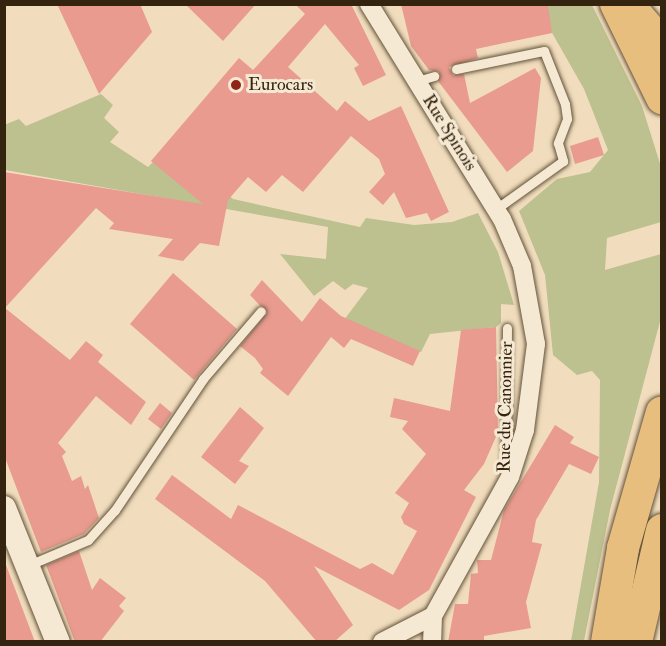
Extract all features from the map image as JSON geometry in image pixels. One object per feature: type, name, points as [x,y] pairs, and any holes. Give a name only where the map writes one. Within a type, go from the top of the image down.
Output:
[{"type":"highway","points":[[616,4],[662,98]]},
{"type":"highway","points":[[628,4],[662,44]]},
{"type":"highway","points":[[606,642],[623,548],[661,413]]},
{"type":"highway","points":[[636,642],[662,530]]},
{"type":"street","name":"Rue Spinois","points":[[369,4],[425,79],[496,209],[522,266]]},
{"type":"street","name":"Rue du Canonnier","points":[[432,642],[433,616],[505,486],[525,430],[536,344],[522,266]]},
{"type":"street","points":[[4,508],[58,642]]},
{"type":"street","points":[[382,642],[433,616]]},
{"type":"lane","points":[[456,69],[544,51],[565,104],[567,119],[558,143],[563,161],[496,209]]},
{"type":"lane","points":[[27,565],[88,540],[116,510],[203,379],[261,311]]},
{"type":"lane","name":"Rue du Canonnier","points":[[505,486],[507,328]]},
{"type":"green space","points":[[546,5],[592,5],[642,106],[662,170],[661,222],[607,238],[605,270],[661,254],[662,314],[610,510],[584,641],[571,641],[599,482],[600,380],[592,371],[577,375],[553,355],[545,275],[519,211],[557,179],[590,172],[608,150],[584,89],[551,31]]},
{"type":"green space","points":[[101,94],[113,105],[104,118],[119,132],[110,142],[148,167],[162,153],[201,171],[233,199],[360,227],[366,218],[414,225],[452,222],[478,213],[498,252],[514,305],[501,304],[501,323],[496,327],[430,334],[421,352],[344,320],[368,288],[353,284],[345,290],[333,281],[314,296],[280,254],[326,259],[328,227],[5,170],[4,125],[19,119],[26,126]]},
{"type":"building","points":[[57,4],[140,4],[152,32],[99,94]]},
{"type":"building","points":[[185,4],[256,4],[223,41]]},
{"type":"building","points":[[295,4],[351,4],[386,75],[363,86],[354,68],[359,65],[325,24],[288,67],[337,111],[345,101],[369,121],[401,106],[449,212],[431,221],[427,213],[406,218],[394,192],[383,205],[369,192],[385,174],[379,159],[351,136],[303,192],[282,175],[266,192],[248,177],[228,200],[219,246],[200,243],[183,261],[158,256],[173,239],[109,229],[114,223],[96,208],[5,308],[70,360],[86,341],[103,355],[98,362],[146,402],[131,425],[96,396],[58,443],[66,452],[62,456],[72,481],[81,476],[85,489],[88,485],[99,518],[84,534],[41,552],[4,455],[4,172],[203,204],[151,161],[239,58],[253,70],[305,14]]},
{"type":"building","points":[[401,4],[548,6],[552,33],[476,49],[478,58],[449,67],[453,75],[464,74],[470,103],[535,68],[541,78],[533,151],[507,172],[438,81],[439,72],[429,70],[411,46]]},
{"type":"building","points":[[598,137],[604,155],[575,164],[570,146]]},
{"type":"building","points":[[173,273],[237,329],[194,380],[130,324]]},
{"type":"building","points":[[262,280],[302,322],[320,298],[341,316],[420,351],[413,366],[351,339],[344,348],[331,337],[288,396],[260,373],[263,369],[255,358],[240,346],[267,313],[250,295]]},
{"type":"building","points":[[496,327],[498,432],[484,464],[464,490],[476,497],[429,590],[399,610],[314,566],[353,625],[334,642],[317,642],[265,581],[155,499],[172,475],[231,519],[238,505],[360,569],[372,563],[393,575],[417,531],[404,524],[401,517],[409,503],[395,493],[426,454],[402,429],[408,421],[390,417],[394,398],[450,411],[461,330]]},
{"type":"building","points":[[160,403],[172,413],[161,429],[148,419]]},
{"type":"building","points":[[240,407],[264,428],[239,461],[249,466],[235,484],[201,457]]},
{"type":"building","points":[[555,425],[574,437],[570,443],[599,457],[591,474],[569,464],[536,520],[532,542],[542,544],[526,602],[531,628],[484,636],[484,642],[448,642],[455,604],[468,604],[471,574],[478,573],[477,560],[491,560],[504,510]]},
{"type":"building","points":[[79,551],[92,590],[100,578],[126,598],[119,606],[124,611],[100,642],[75,642],[46,565]]},
{"type":"building","points":[[4,565],[6,565],[35,642],[4,642]]},
{"type":"place","name":"Eurocars","points":[[236,85]]}]
